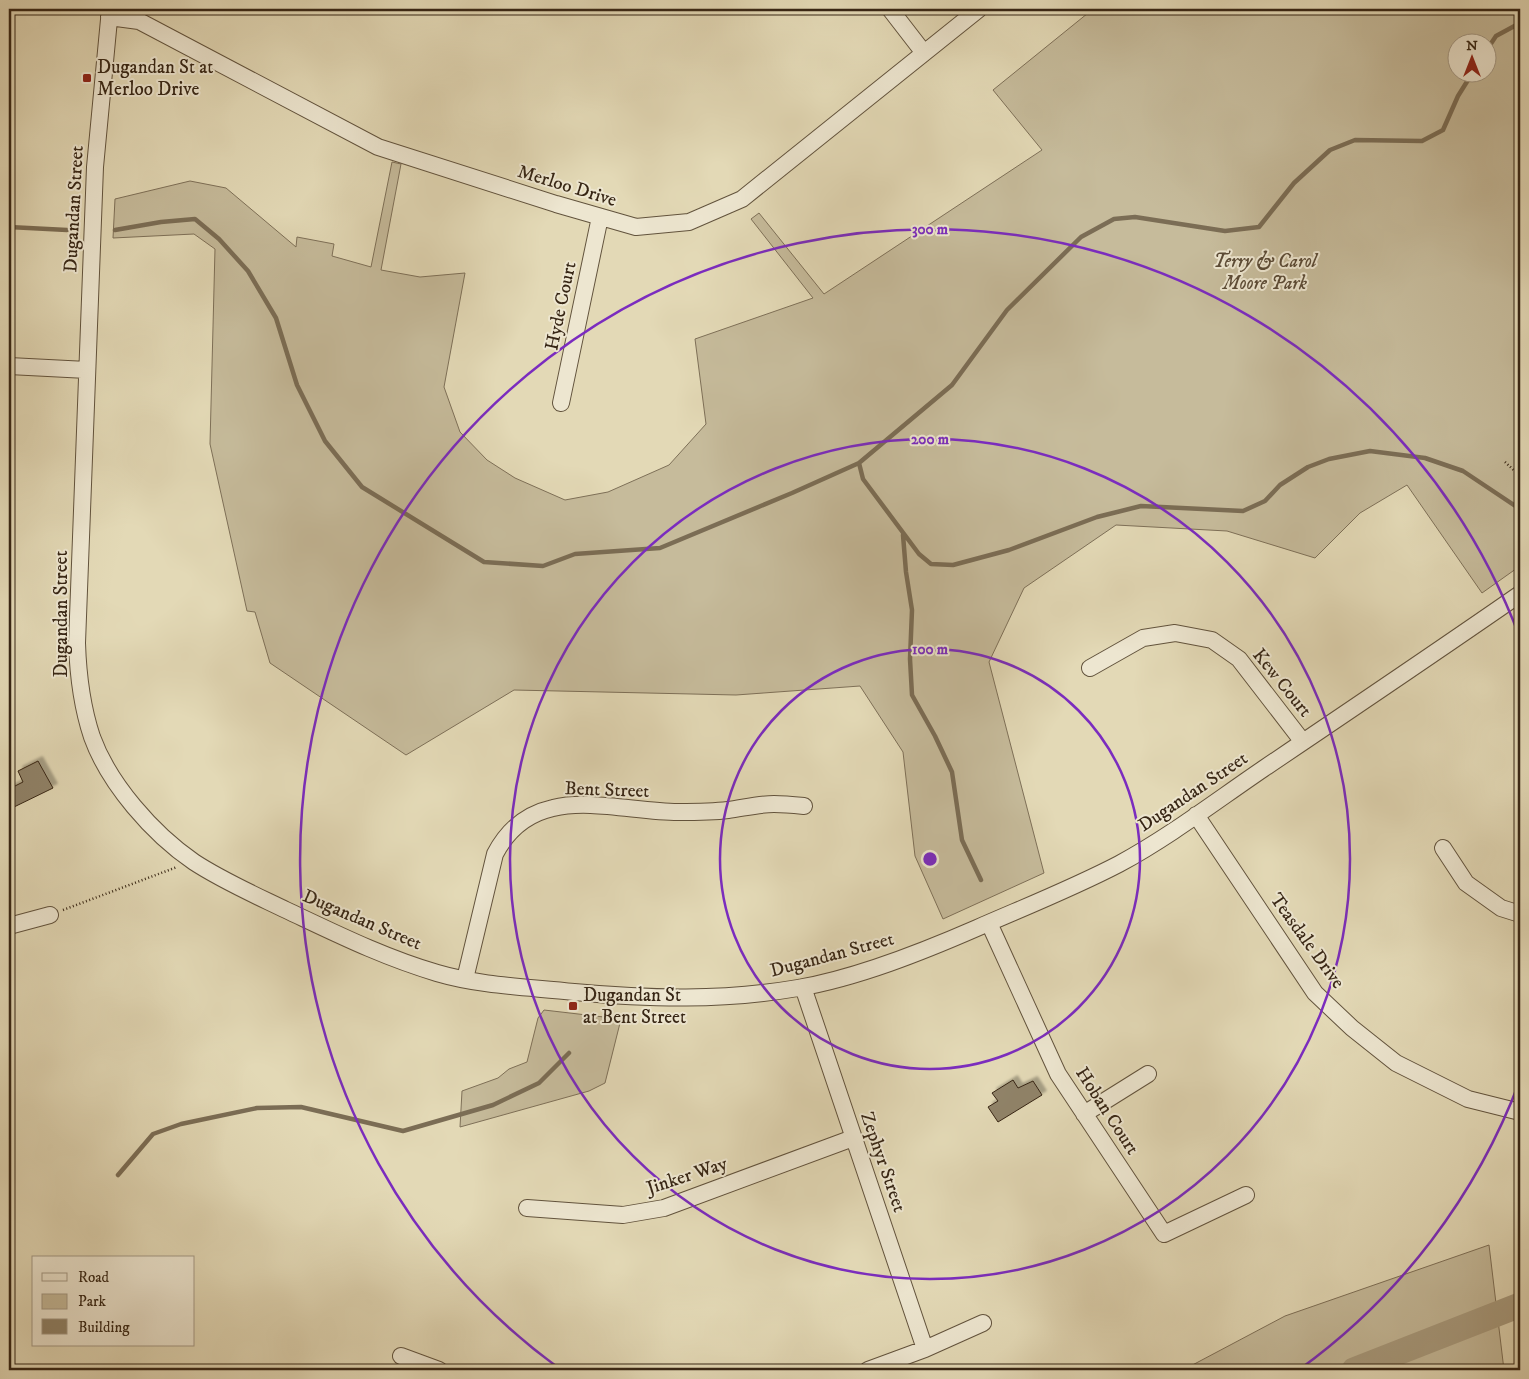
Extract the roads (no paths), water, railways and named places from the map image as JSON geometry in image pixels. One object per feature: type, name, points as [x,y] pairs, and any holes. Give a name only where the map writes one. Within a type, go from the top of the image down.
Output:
[{"type":"street","points":[[890,9],[924,53]]},
{"type":"street","name":"Merloo Drive","points":[[109,13],[139,21],[378,148],[636,227],[689,222],[742,199],[979,9]]},
{"type":"street","name":"Dugandan Street","points":[[109,13],[94,167],[77,643],[78,668],[92,736],[111,774],[135,807],[162,837],[192,861],[234,885],[374,952],[441,974],[465,979],[542,989],[664,998],[731,997],[803,987],[881,965],[932,947],[989,923],[1122,862],[1196,815],[1520,594]]},
{"type":"street","name":"Hyde Court","points":[[561,403],[600,217]]},
{"type":"street","points":[[9,366],[87,370]]},
{"type":"street","name":"Kew Court","points":[[1090,668],[1143,638],[1175,633],[1212,640],[1238,659],[1304,742]]},
{"type":"street","name":"Bent Street","points":[[465,979],[495,854],[503,839],[515,826],[531,816],[551,808],[570,804],[679,812],[725,810],[772,804],[804,806]]},
{"type":"street","name":"Teasdale Drive","points":[[1196,815],[1315,993],[1352,1028],[1396,1063],[1468,1099],[1520,1112]]},
{"type":"street","points":[[1442,848],[1466,883],[1501,908],[1520,914]]},
{"type":"street","points":[[9,926],[50,915]]},
{"type":"street","name":"Hoban Court","points":[[989,923],[1058,1074],[1164,1234],[1246,1196]]},
{"type":"street","name":"Zephyr Street","points":[[803,987],[925,1349]]},
{"type":"street","points":[[1084,1114],[1148,1074]]},
{"type":"street","name":"Jinker Way","points":[[527,1208],[623,1215],[664,1208],[853,1138]]},
{"type":"street","points":[[868,1370],[925,1349],[983,1323]]},
{"type":"street","points":[[401,1356],[439,1370]]},
{"type":"waterway","points":[[1496,36],[1520,23]]},
{"type":"waterway","points":[[115,230],[161,222],[195,219],[219,239],[248,271],[276,318],[297,385],[325,441],[362,487],[484,562],[543,566],[575,554],[660,548],[859,463],[952,385],[1007,310],[1081,237],[1114,219],[1135,217],[1225,231],[1259,227],[1294,183],[1330,150],[1355,140],[1422,141],[1443,130],[1458,96],[1467,82]]},
{"type":"waterway","points":[[9,227],[67,230]]},
{"type":"waterway","points":[[859,463],[863,479],[919,554],[931,564],[953,565],[1009,550],[1097,517],[1141,506],[1243,511],[1265,501],[1280,485],[1308,467],[1329,459],[1370,451],[1425,458],[1463,471],[1520,509]]},
{"type":"waterway","points":[[903,535],[912,610],[910,659],[912,695],[935,736],[952,772],[962,840],[981,880]]},
{"type":"waterway","points":[[118,1175],[153,1134],[181,1124],[257,1108],[301,1107],[403,1131],[493,1105],[539,1083],[569,1053]]},
{"type":"waterway","points":[[1354,1370],[1520,1305]]},
{"type":"place","name":"Dugandan St at Merloo Drive","points":[[87,78]]},
{"type":"place","name":"Dugandan St at Bent Street","points":[[573,1006]]},
{"type":"park label","name":"Terry & Carol Moore Park","points":[[1265,272]]}]
